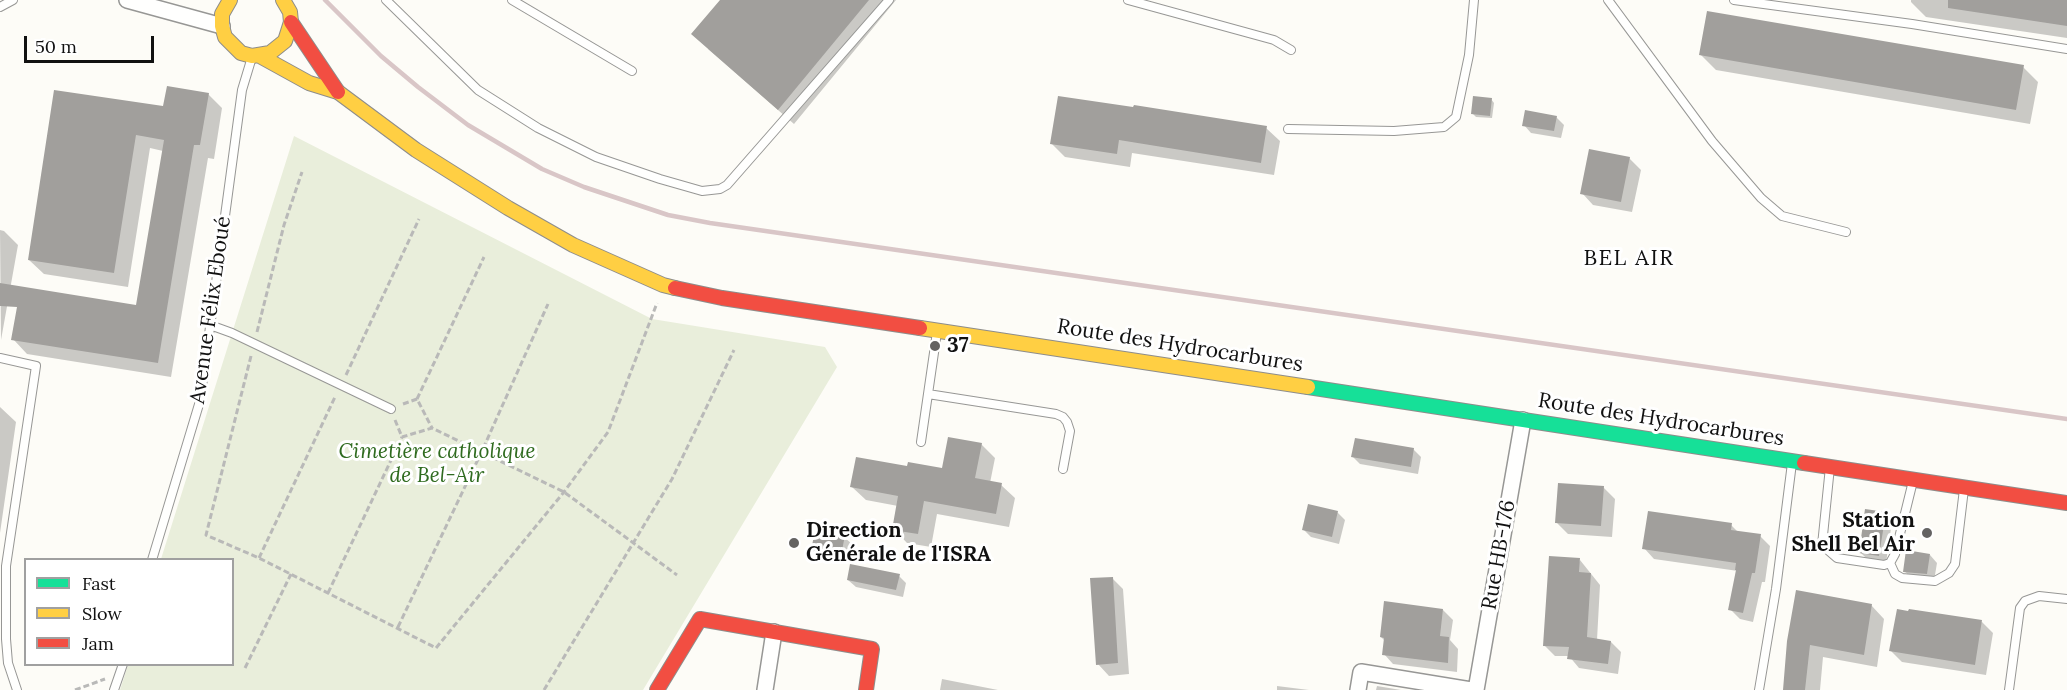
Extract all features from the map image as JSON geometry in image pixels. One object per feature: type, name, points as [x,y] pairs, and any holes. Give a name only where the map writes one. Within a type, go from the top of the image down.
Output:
[{"type":"street","points":[[127,0],[222,26],[222,14],[230,0]]},
{"type":"street","name":"Route des Hydrocarbures","points":[[285,1],[291,22],[338,92]]},
{"type":"street","points":[[256,56],[270,53],[285,40],[291,22]]},
{"type":"street","name":"Route des Hydrocarbures","points":[[222,26],[225,37],[241,53],[256,56],[309,82],[338,92],[416,150],[508,208],[573,245],[663,285],[722,297],[937,331],[2067,503]]},
{"type":"street","name":"Rue HB-176","points":[[1476,690],[1522,420]]},
{"type":"street","points":[[657,690],[700,619],[872,649],[866,690]]},
{"type":"street","points":[[765,690],[774,632]]},
{"type":"street","points":[[1358,690],[1360,672],[1471,690]]},
{"type":"lane","points":[[0,8],[13,0]]},
{"type":"lane","points":[[386,0],[478,90],[538,128],[596,157],[671,183],[702,191],[720,189],[727,185],[889,0]]},
{"type":"lane","points":[[512,0],[632,71]]},
{"type":"lane","points":[[1128,0],[1274,40],[1292,50]]},
{"type":"lane","points":[[1288,129],[1394,131],[1444,127],[1456,117],[1469,55],[1474,0]]},
{"type":"lane","points":[[1608,0],[1712,141],[1761,198],[1782,216],[1846,232]]},
{"type":"lane","points":[[1734,0],[1912,24],[2067,49]]},
{"type":"lane","name":"Avenue Félix Eboué","points":[[153,558],[200,401],[242,90],[256,56]]},
{"type":"lane","points":[[210,325],[391,409]]},
{"type":"lane","points":[[921,442],[937,331]]},
{"type":"lane","points":[[0,358],[36,366],[6,566],[8,663],[17,690]]},
{"type":"lane","points":[[928,394],[1063,417],[1070,431],[1063,469]]},
{"type":"lane","points":[[1759,690],[1776,589],[1792,461]]},
{"type":"lane","points":[[1830,467],[1822,545],[1837,558],[1884,565],[1890,563],[1895,554],[1913,480]]},
{"type":"lane","points":[[1890,563],[1895,574],[1902,579],[1935,581],[1949,573],[1955,564],[1965,488]]},
{"type":"lane","points":[[2009,690],[2020,608],[2025,601],[2040,596],[2067,599]]},
{"type":"lane","points":[[114,690],[122,669]]},
{"type":"path","points":[[302,172],[284,225],[206,535],[291,574],[436,648],[564,492],[608,432],[663,285]]},
{"type":"path","points":[[328,593],[402,437],[391,409],[417,399],[484,257]]},
{"type":"path","points":[[398,627],[482,451],[548,304]]},
{"type":"path","points":[[544,690],[672,479],[734,350]]},
{"type":"path","points":[[417,399],[432,428],[564,492],[677,575]]},
{"type":"path","points":[[402,437],[432,428]]},
{"type":"path","points":[[245,668],[291,574]]},
{"type":"path","points":[[75,690],[122,669]]},
{"type":"green space","name":"Cimetière catholique de Bel-Air","points":[[294,136],[652,319],[825,347],[837,367],[643,690],[120,690],[128,666],[234,666],[234,558],[161,558]]},
{"type":"building","points":[[720,0],[869,0],[778,110],[691,34]]},
{"type":"building","points":[[1948,0],[2067,0],[2067,26],[1948,8]]},
{"type":"building","points":[[1707,11],[2024,65],[2016,110],[1699,55]]},
{"type":"building","points":[[167,86],[209,93],[200,145],[194,145],[158,363],[11,340],[17,307],[0,306],[0,283],[136,305],[164,140],[136,135],[114,273],[28,260],[54,90],[163,106]]},
{"type":"building","points":[[1058,96],[1133,107],[1134,105],[1267,126],[1261,163],[1119,140],[1117,154],[1050,144]]},
{"type":"building","points":[[1473,96],[1492,98],[1490,116],[1471,114]]},
{"type":"building","points":[[1525,110],[1557,116],[1554,131],[1522,126]]},
{"type":"building","points":[[1589,149],[1630,157],[1621,202],[1580,194]]},
{"type":"building","points":[[948,437],[982,443],[975,478],[1002,483],[996,514],[924,501],[918,534],[892,530],[898,496],[850,487],[856,457],[907,466],[908,462],[942,468]]},
{"type":"building","points":[[1355,438],[1414,448],[1411,467],[1351,457]]},
{"type":"building","points":[[1558,483],[1604,486],[1601,526],[1555,523]]},
{"type":"building","points":[[1308,504],[1338,511],[1332,537],[1302,530]]},
{"type":"building","points":[[1865,509],[1886,512],[1879,556],[1859,553]]},
{"type":"building","points":[[1648,511],[1732,523],[1731,530],[1761,534],[1755,573],[1752,573],[1743,613],[1728,610],[1736,563],[1642,549]]},
{"type":"building","points":[[815,530],[845,535],[841,556],[811,551]]},
{"type":"building","points":[[1906,550],[1930,554],[1927,574],[1903,572]]},
{"type":"building","points":[[1549,556],[1580,558],[1579,572],[1591,573],[1587,637],[1611,641],[1608,664],[1567,659],[1569,647],[1543,646]]},
{"type":"building","points":[[850,564],[900,574],[896,590],[847,580]]},
{"type":"building","points":[[1113,577],[1118,663],[1096,665],[1090,578]]},
{"type":"building","points":[[1796,590],[1872,604],[1864,655],[1810,645],[1805,690],[1783,690],[1787,641]]},
{"type":"building","points":[[1384,601],[1443,609],[1440,636],[1449,637],[1448,663],[1382,655],[1384,638],[1380,637]]},
{"type":"building","points":[[1897,609],[1982,620],[1975,665],[1889,651]]},
{"type":"railway","points":[[325,0],[381,56],[468,125],[542,169],[584,187],[668,215],[710,223],[2067,419]]},
{"type":"traffic: fast","points":[[1308,387],[1804,463]]},
{"type":"traffic: slow","points":[[230,0],[222,14],[225,37],[241,53],[252,56],[270,53],[285,41],[291,22],[290,12],[283,0]]},
{"type":"traffic: slow","points":[[260,56],[309,83],[338,92],[416,150],[508,208],[573,245],[663,285],[675,288]]},
{"type":"traffic: slow","points":[[920,328],[1308,387]]},
{"type":"traffic: jam","points":[[291,22],[338,92]]},
{"type":"traffic: jam","points":[[675,288],[722,298],[920,328]]},
{"type":"traffic: jam","points":[[1804,463],[2067,503]]},
{"type":"traffic: jam","points":[[657,690],[700,619],[872,649],[866,690]]},
{"type":"place","name":"37","points":[[935,346]]},
{"type":"place","name":"Station Shell Bel Air","points":[[1927,533]]},
{"type":"place","name":"Direction Générale de l'ISRA","points":[[794,543]]},
{"type":"district","name":"BEL AIR","points":[[1629,259]]}]
